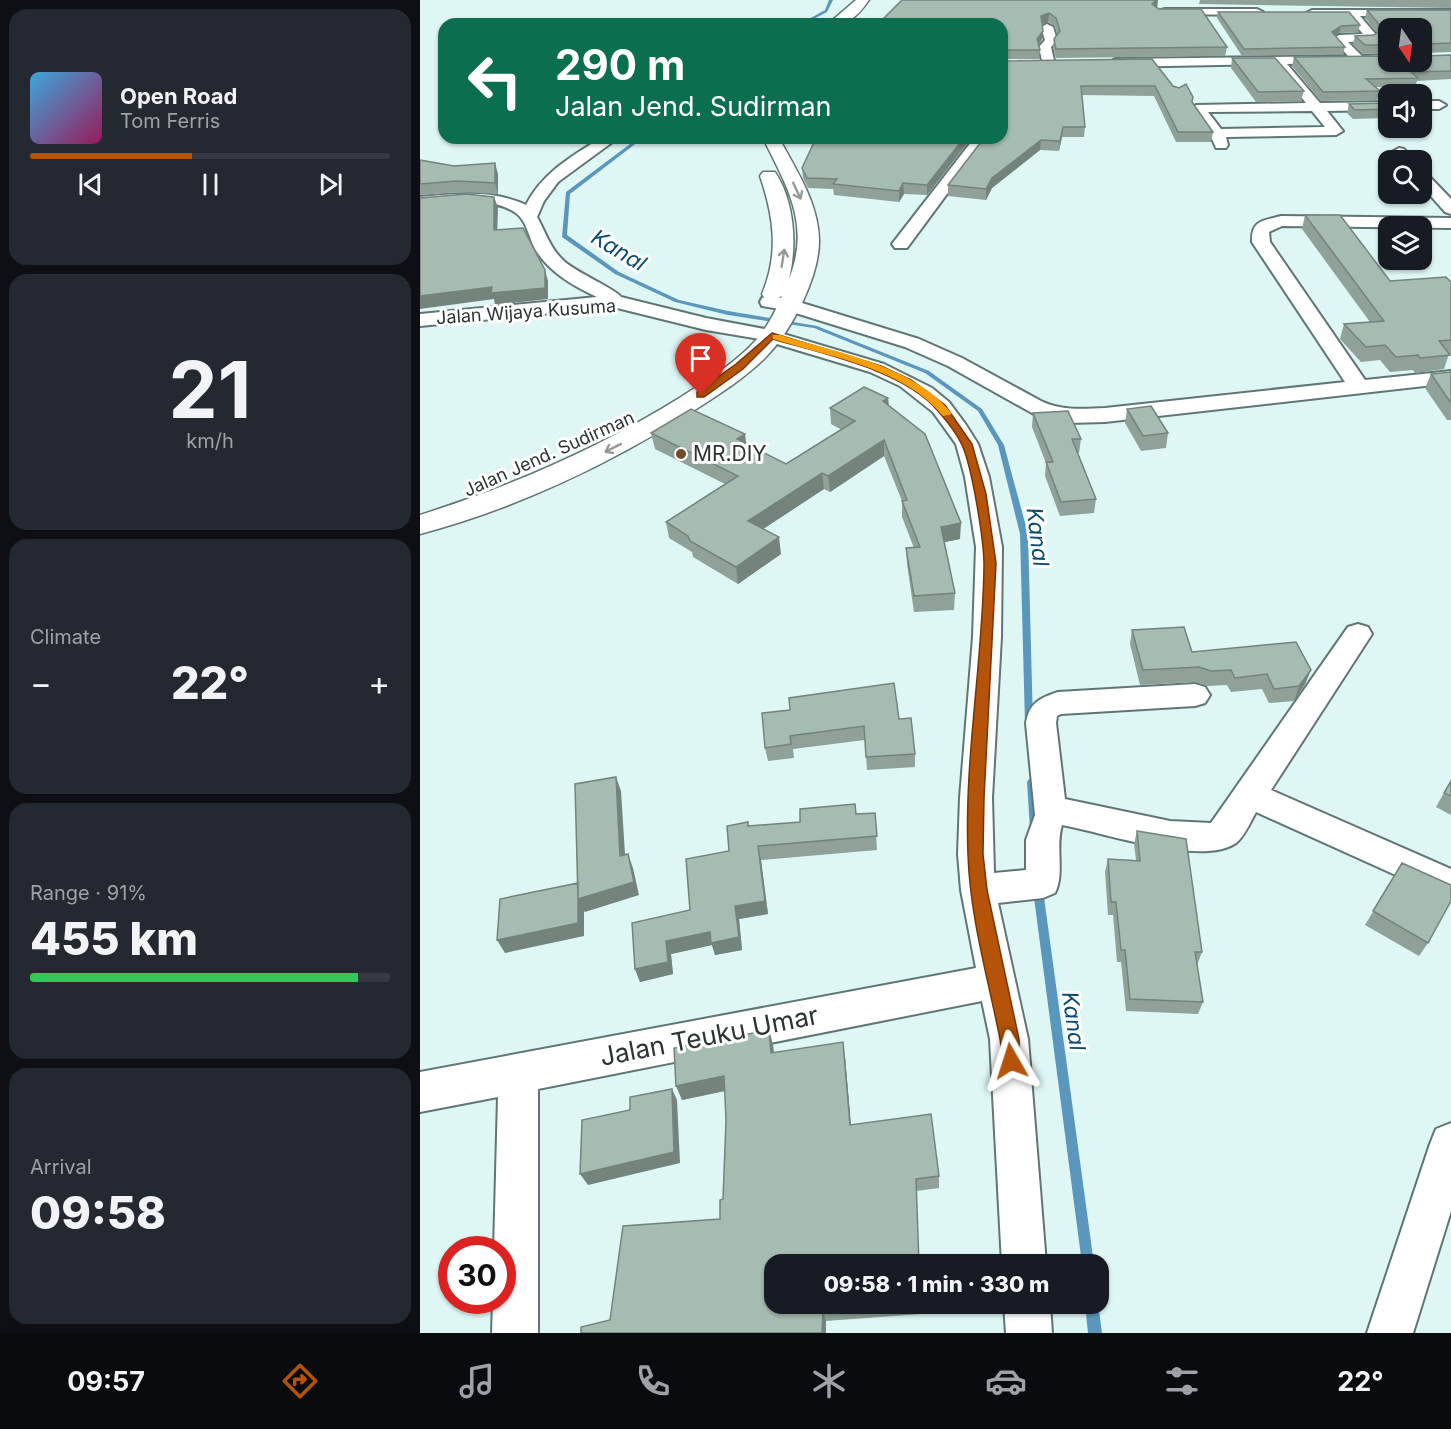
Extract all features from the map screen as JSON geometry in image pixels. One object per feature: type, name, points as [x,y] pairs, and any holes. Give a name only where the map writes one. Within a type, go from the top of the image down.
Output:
[{"type":"highway","points":[[844,18],[855,10],[863,0]]},
{"type":"highway","points":[[857,18],[869,9],[875,0]]},
{"type":"highway","points":[[756,144],[779,201],[785,236],[782,267],[771,319]]},
{"type":"highway","points":[[771,319],[808,255],[809,239],[807,216],[801,198],[774,144]]},
{"type":"highway","name":"Jalan Jend. Sudirman","points":[[420,507],[508,476],[642,413],[706,371],[771,319]]},
{"type":"highway","name":"Jalan Jend. Sudirman","points":[[420,525],[535,484],[628,440],[710,389],[740,366],[771,319]]},
{"type":"street","points":[[1204,11],[1213,27]]},
{"type":"street","points":[[1159,12],[1272,12]]},
{"type":"street","points":[[1294,13],[1451,13]]},
{"type":"street","points":[[1351,13],[1372,37],[1339,39],[1359,60]]},
{"type":"street","points":[[1047,27],[1051,40],[1045,47],[1049,65]]},
{"type":"street","points":[[1096,64],[1156,63],[1234,56],[1278,61],[1378,59]]},
{"type":"street","points":[[1278,61],[1317,107],[1336,130],[1219,139],[1199,110],[1205,108],[1317,107],[1378,106]]},
{"type":"street","points":[[1156,63],[1167,77]]},
{"type":"street","points":[[1432,105],[1439,105]]},
{"type":"street","points":[[529,216],[536,199],[552,176],[602,144]]},
{"type":"street","points":[[901,244],[977,144]]},
{"type":"street","points":[[1432,188],[1451,210]]},
{"type":"street","points":[[420,202],[490,200],[520,208],[529,216],[546,252],[590,287],[611,296],[613,301]]},
{"type":"street","points":[[1359,387],[1261,242],[1260,230],[1267,225],[1281,221],[1451,223]]},
{"type":"street","name":"Jalan Wijaya Kusuma","points":[[420,320],[613,301],[706,324],[771,319]]},
{"type":"street","points":[[771,319],[912,344],[955,362],[1033,406],[1049,413],[1071,416],[1105,415],[1451,377]]},
{"type":"street","points":[[771,319],[908,382],[941,407],[967,444],[979,487],[990,563],[976,798],[975,854],[984,889],[998,981],[1010,1039],[1023,1254]]},
{"type":"street","points":[[1051,815],[1062,812],[1072,813],[1192,839],[1217,838],[1225,833],[1358,634]]},
{"type":"street","points":[[984,889],[1043,883],[1042,840],[1046,823],[1051,815],[1041,723],[1042,712],[1047,707],[1058,703],[1195,695]]},
{"type":"street","points":[[1250,795],[1451,885]]},
{"type":"street","name":"Jalan Teuku Umar","points":[[420,1092],[998,981]]},
{"type":"street","points":[[515,1333],[518,1072]]},
{"type":"street","points":[[1390,1333],[1451,1144]]},
{"type":"street","points":[[1028,1314],[1029,1333]]},
{"type":"building","points":[[902,0],[1157,0],[1152,4],[1159,9],[1201,9],[1227,47],[1056,49],[1054,39],[1060,31],[1056,18],[1049,13],[1041,16],[1043,31],[1037,39],[1040,50],[1008,50],[1008,18],[884,18]]},
{"type":"building","points":[[1367,10],[1451,10],[1451,43],[1432,44],[1432,18],[1378,18],[1378,23]]},
{"type":"building","points":[[1218,12],[1349,12],[1360,25],[1341,26],[1332,32],[1345,47],[1244,49]]},
{"type":"building","points":[[1378,32],[1378,45],[1365,45],[1355,36],[1374,35]]},
{"type":"building","points":[[1451,55],[1451,71],[1432,71],[1432,56]]},
{"type":"building","points":[[1378,56],[1378,72],[1411,72],[1418,78],[1366,79],[1378,91],[1323,92],[1294,57]]},
{"type":"building","points":[[1232,58],[1275,58],[1304,91],[1258,92]]},
{"type":"building","points":[[1152,59],[1173,86],[1179,88],[1186,84],[1193,97],[1192,102],[1213,132],[1178,132],[1155,86],[1081,86],[1085,127],[1063,127],[1060,141],[1041,140],[992,178],[986,189],[948,185],[979,144],[1008,144],[1008,61]]},
{"type":"building","points":[[1378,103],[1378,109],[1355,110],[1349,104]]},
{"type":"building","points":[[813,144],[959,144],[927,185],[903,183],[899,191],[833,184],[837,179],[807,178],[802,168]]},
{"type":"building","points":[[420,160],[454,166],[495,163],[495,183],[457,181],[420,184]]},
{"type":"building","points":[[466,194],[494,197],[494,230],[523,228],[545,270],[545,288],[491,293],[492,287],[420,296],[420,198]]},
{"type":"building","points":[[1305,215],[1340,215],[1378,265],[1378,270],[1382,270],[1390,281],[1446,277],[1451,282],[1451,340],[1439,341],[1450,355],[1420,358],[1418,355],[1396,357],[1385,345],[1366,347],[1344,324],[1384,321]]},
{"type":"building","points":[[1451,372],[1451,403],[1431,374]]},
{"type":"building","points":[[864,387],[888,398],[883,401],[925,434],[961,523],[941,527],[955,593],[914,596],[906,548],[920,547],[902,501],[907,500],[884,440],[828,476],[822,473],[748,521],[779,537],[736,567],[690,541],[688,536],[666,522],[738,476],[651,433],[691,409],[745,434],[737,439],[786,464],[855,421],[830,408]]},
{"type":"building","points":[[1151,406],[1168,433],[1143,436],[1127,409]]},
{"type":"building","points":[[1068,411],[1081,439],[1072,439],[1096,499],[1061,502],[1046,462],[1053,462],[1033,413]]},
{"type":"building","points":[[1184,627],[1192,652],[1296,642],[1311,670],[1299,686],[1274,689],[1267,674],[1235,678],[1231,670],[1211,671],[1199,667],[1143,670],[1132,630]]},
{"type":"building","points":[[894,683],[899,719],[911,718],[915,754],[866,757],[864,726],[790,736],[791,744],[765,748],[762,713],[790,710],[789,698]]},
{"type":"building","points":[[616,777],[620,856],[628,854],[634,882],[578,899],[575,784]]},
{"type":"building","points":[[1451,781],[1451,796],[1444,793]]},
{"type":"building","points":[[855,804],[856,814],[875,813],[877,836],[758,846],[765,901],[735,906],[739,937],[711,943],[710,932],[666,941],[668,962],[635,969],[632,923],[690,910],[686,859],[729,851],[727,826],[748,822],[748,826],[800,822],[800,809]]},
{"type":"building","points":[[1137,831],[1186,839],[1202,952],[1195,952],[1203,1002],[1130,999],[1125,950],[1121,950],[1116,902],[1111,902],[1108,859],[1140,861]]},
{"type":"building","points":[[1402,863],[1451,885],[1451,901],[1428,943],[1373,911]]},
{"type":"building","points":[[578,883],[578,923],[497,940],[500,899]]},
{"type":"building","points":[[769,1030],[771,1053],[843,1042],[850,1125],[931,1114],[939,1176],[916,1179],[919,1254],[764,1254],[764,1314],[823,1314],[822,1333],[581,1333],[581,1327],[610,1320],[623,1226],[720,1219],[726,1120],[724,1076],[676,1086],[674,1048]]},
{"type":"building","points":[[672,1089],[674,1152],[580,1174],[582,1120],[630,1110],[630,1097]]},
{"type":"waterway","name":"Kanal","points":[[813,18],[826,11],[831,0]]},
{"type":"waterway","name":"Kanal","points":[[633,144],[568,193],[564,236],[617,273],[677,301],[728,313],[815,327],[927,372],[980,410],[1001,445],[1024,534],[1029,724]]},
{"type":"waterway","name":"Kanal","points":[[1032,782],[1035,829]]},
{"type":"waterway","name":"Kanal","points":[[1038,890],[1087,1254]]},
{"type":"waterway","name":"Kanal","points":[[1093,1314],[1095,1333]]},
{"type":"slow traffic","points":[[777,337],[877,368],[908,382],[947,414]]},
{"type":"place","name":"MR.DIY","points":[[681,454]]},
{"type":"route","points":[[701,395],[740,366],[772,336],[877,368],[908,382],[941,407],[967,444],[987,529],[990,563],[976,798],[975,854],[978,890],[1010,1039],[1011,1061]]}]
